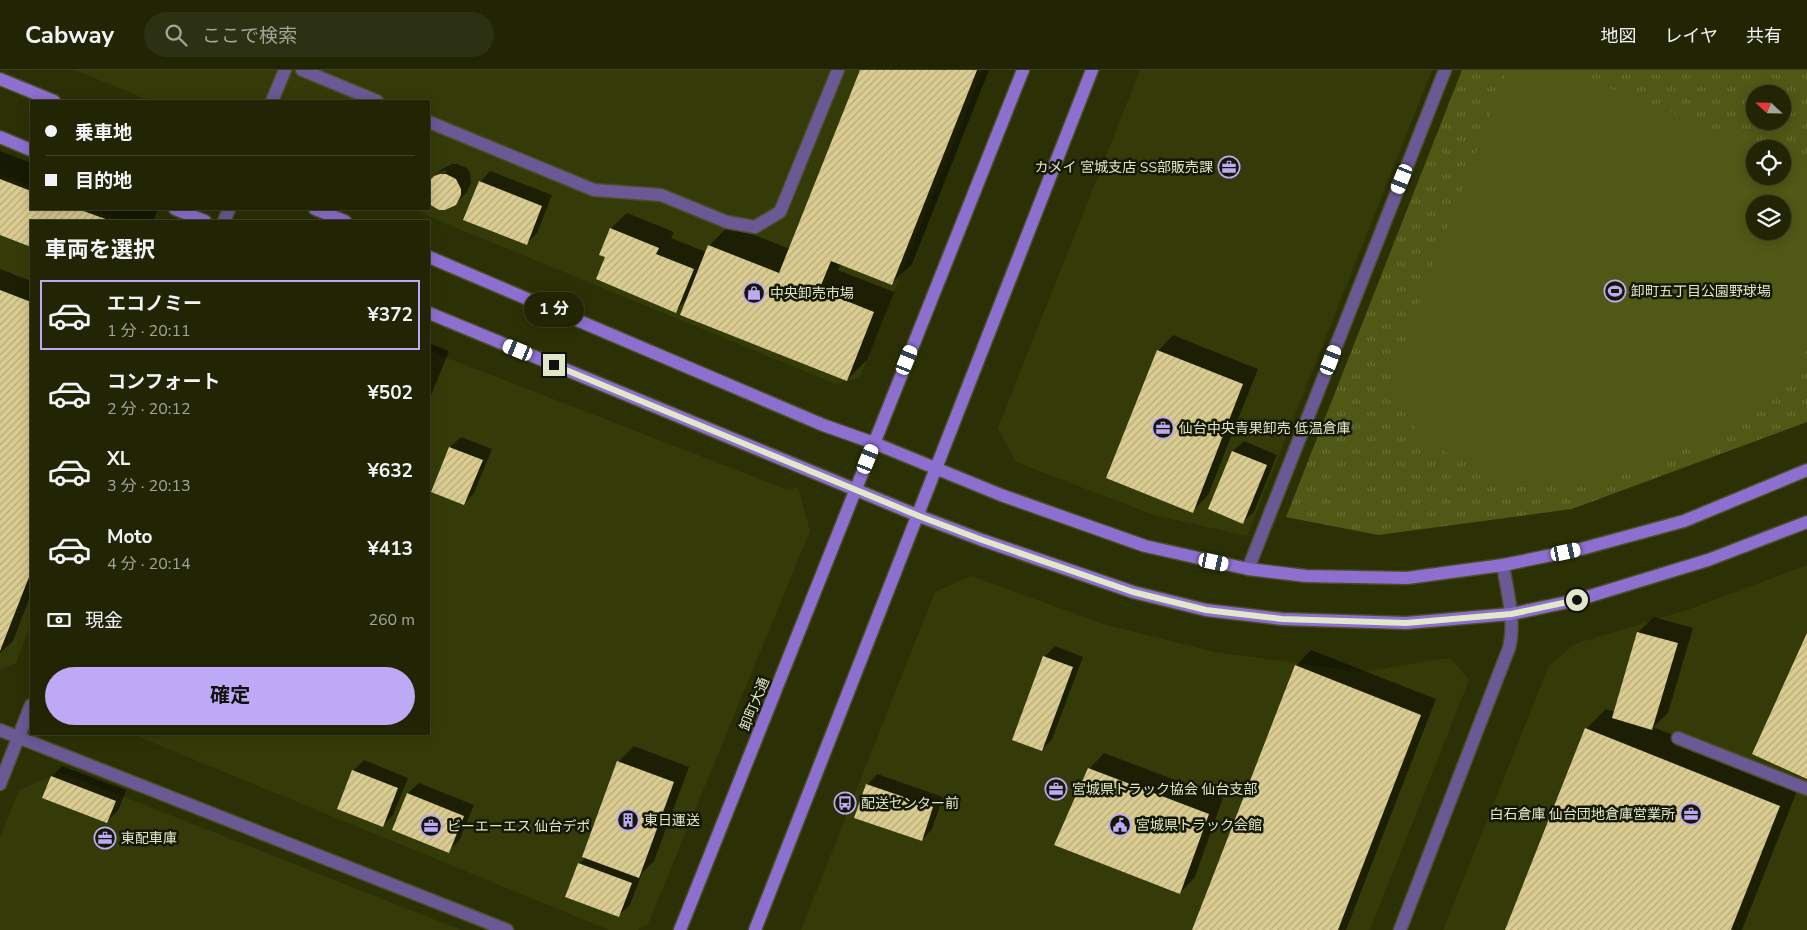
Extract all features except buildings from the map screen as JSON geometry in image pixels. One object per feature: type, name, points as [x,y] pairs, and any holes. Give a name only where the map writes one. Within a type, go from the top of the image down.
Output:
[{"type":"street","points":[[272,100],[284,70]]},
{"type":"street","points":[[302,70],[375,100]]},
{"type":"street","points":[[430,122],[594,190],[661,195],[727,222],[755,227],[780,212],[838,70]]},
{"type":"street","name":"卸町大通","points":[[680,930],[1023,70]]},
{"type":"street","points":[[755,930],[919,516],[1092,70]]},
{"type":"street","points":[[1248,570],[1445,70]]},
{"type":"street","points":[[0,79],[52,100]]},
{"type":"street","points":[[0,137],[30,150]]},
{"type":"street","points":[[177,210],[202,220]]},
{"type":"street","points":[[318,210],[342,220]]},
{"type":"street","points":[[430,257],[824,425],[874,443],[1000,495],[1145,546],[1248,570],[1306,576],[1407,578],[1503,565],[1581,549],[1684,521],[1807,470]]},
{"type":"street","points":[[430,313],[919,516],[982,540],[1133,592],[1206,610],[1282,619],[1406,623],[1511,614],[1577,600],[1708,560],[1807,522]]},
{"type":"street","points":[[1400,930],[1509,648],[1511,614],[1503,565]]},
{"type":"street","points":[[0,784],[30,708]]},
{"type":"street","points":[[0,730],[507,930]]},
{"type":"street","points":[[1678,738],[1807,789]]},
{"type":"shaded area","name":"中央卸売市場","points":[[75,70],[983,70],[860,377],[836,384],[413,210],[430,210],[430,100],[149,100]]},
{"type":"shaded area","points":[[1140,70],[1432,70],[1247,536],[1154,515],[1016,462],[998,428]]},
{"type":"shaded area","points":[[0,174],[30,186],[30,210],[93,210],[119,220],[30,220],[30,627],[16,663],[0,670]]},
{"type":"shaded area","points":[[430,351],[788,490],[798,487],[810,531],[648,924],[638,930],[609,930],[134,735],[430,735]]},
{"type":"shaded area","points":[[1807,565],[1807,930],[1443,930],[1549,666],[1575,644],[1687,610]]},
{"type":"shaded area","points":[[971,576],[1106,625],[1215,652],[1361,672],[1450,658],[1469,680],[1370,930],[801,930],[935,592]]},
{"type":"shaded area","points":[[61,772],[461,930],[0,930],[0,837],[19,790]]},
{"type":"green space","name":"卸町五丁目公園野球場","points":[[1462,70],[1807,70],[1807,422],[1572,509],[1378,535],[1286,517]]},
{"type":"green space","name":"卸町五丁目公園野球場","points":[[1507,70],[1561,70],[1746,141],[1746,185],[1791,185],[1791,158],[1807,164],[1807,350],[1750,422],[1636,469],[1580,484],[1520,487],[1422,441],[1389,383]]},
{"type":"place","name":"カメイ 宮城支店 SS部販売課","points":[[1229,167]]},
{"type":"place","name":"卸町五丁目公園野球場","points":[[1615,291]]},
{"type":"place","name":"中央卸売市場","points":[[754,293]]},
{"type":"place","name":"仙台中央青果卸売 低温倉庫","points":[[1163,428]]},
{"type":"place","name":"宮城県トラック協会 仙台支部","points":[[1056,789]]},
{"type":"place","name":"配送センター前","points":[[845,803]]},
{"type":"place","name":"白石倉庫 仙台団地倉庫営業所","points":[[1691,814]]},
{"type":"place","name":"東日運送","points":[[628,820]]},
{"type":"place","name":"宮城県トラック会館","points":[[1120,825]]},
{"type":"place","name":"ビーエーエス 仙台デポ","points":[[431,826]]},
{"type":"place","name":"東配車庫","points":[[105,838]]},
{"type":"route","points":[[554,365],[919,516],[982,540],[1133,592],[1206,610],[1282,619],[1406,623],[1511,614],[1577,600]]}]
